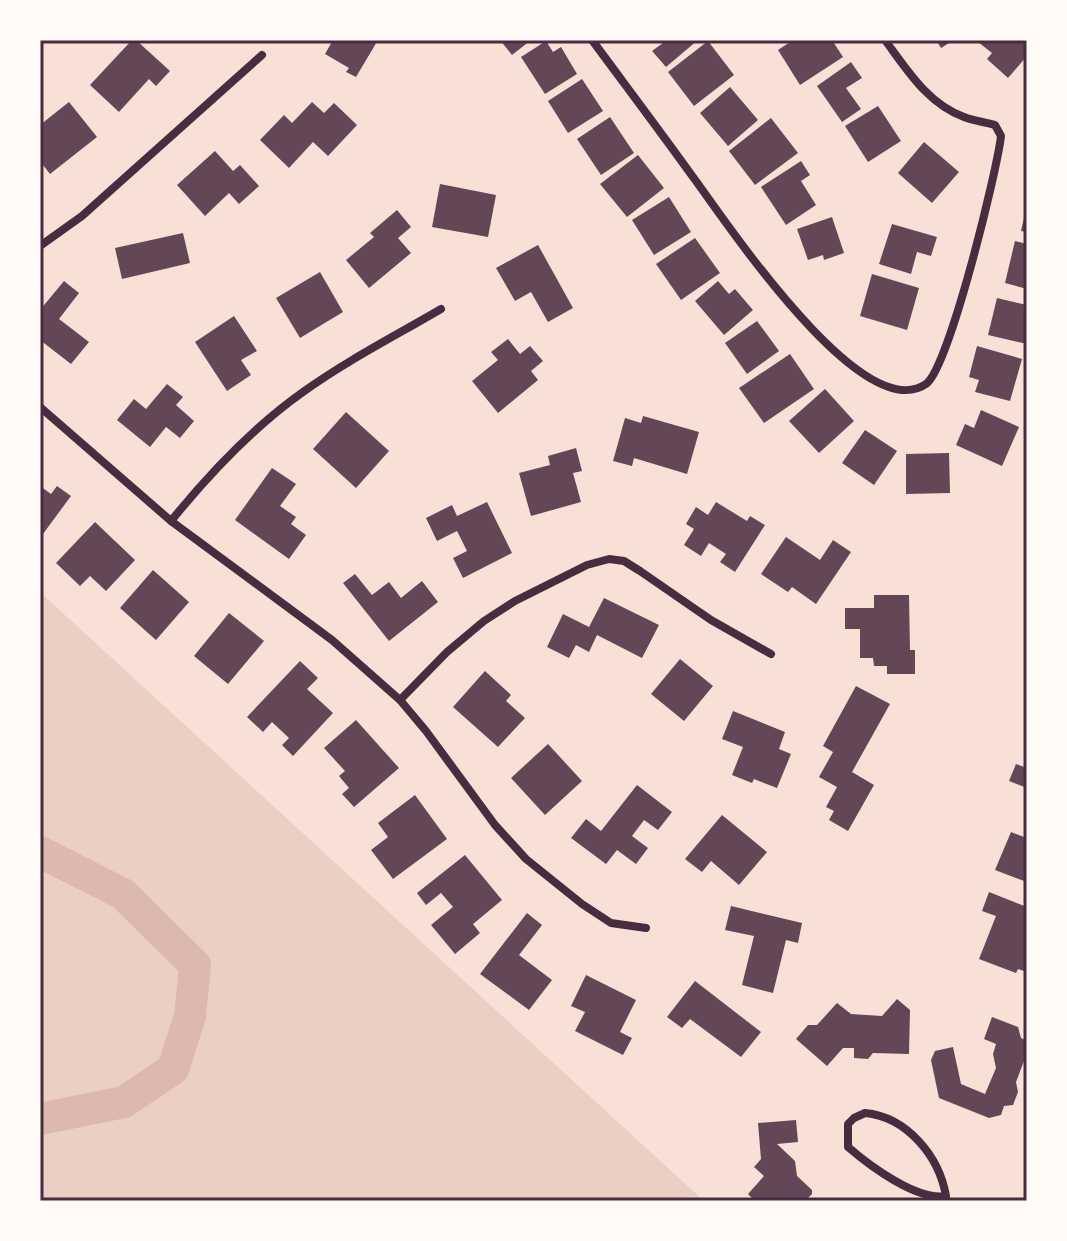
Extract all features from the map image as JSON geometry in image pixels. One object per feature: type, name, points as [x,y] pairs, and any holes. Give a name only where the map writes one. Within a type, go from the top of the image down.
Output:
[{"type":"street","points":[[592,40],[795,312],[856,368],[876,382],[904,390],[927,384],[940,363],[959,307],[1001,136],[995,125],[966,118],[926,93],[885,40]]},
{"type":"street","points":[[40,246],[82,216],[262,55]]},
{"type":"street","points":[[171,521],[218,466],[277,411],[327,374],[441,309]]},
{"type":"street","points":[[40,407],[171,521],[332,640],[400,700],[495,825],[526,859],[611,923],[646,928]]},
{"type":"street","points":[[400,700],[447,652],[484,621],[515,601],[587,565],[609,559],[632,566],[711,620],[771,654]]},
{"type":"street","points":[[865,1113],[878,1114],[913,1134],[934,1161],[950,1198],[923,1195],[858,1155],[848,1147],[848,1124],[865,1113]]},
{"type":"shaded area","points":[[40,592],[704,1201],[40,1201]]},
{"type":"building","points":[[132,40],[136,40],[170,71],[156,86],[149,79],[119,112],[90,85]]},
{"type":"building","points":[[333,40],[378,40],[356,77],[346,72],[349,68],[325,54]]},
{"type":"building","points":[[500,40],[531,40],[512,55]]},
{"type":"building","points":[[661,40],[698,40],[666,67],[652,51],[663,43]]},
{"type":"building","points":[[793,40],[832,40],[843,57],[800,85],[778,50]]},
{"type":"building","points":[[936,40],[954,40],[941,48]]},
{"type":"building","points":[[1023,40],[1027,43],[1027,56],[1008,78],[987,59],[992,53],[978,42]]},
{"type":"building","points":[[546,41],[553,52],[561,47],[577,74],[545,94],[521,57]]},
{"type":"building","points":[[708,41],[734,75],[694,106],[668,72]]},
{"type":"building","points":[[851,62],[862,78],[846,88],[861,109],[842,122],[817,86]]},
{"type":"building","points":[[582,79],[603,111],[568,133],[548,101]]},
{"type":"building","points":[[730,87],[758,120],[728,146],[700,113]]},
{"type":"building","points":[[69,102],[97,137],[50,174],[40,161],[40,125]]},
{"type":"building","points":[[312,102],[324,113],[334,103],[357,125],[328,156],[313,142],[289,168],[260,140],[284,115],[292,123]]},
{"type":"building","points":[[878,106],[901,141],[868,162],[845,126]]},
{"type":"building","points":[[610,117],[634,153],[601,175],[577,139]]},
{"type":"building","points":[[771,118],[798,153],[755,185],[729,151]]},
{"type":"building","points":[[924,142],[959,172],[932,203],[898,173]]},
{"type":"building","points":[[215,151],[233,171],[240,165],[259,186],[239,204],[229,193],[205,216],[177,185]]},
{"type":"building","points":[[638,155],[664,188],[627,217],[600,184]]},
{"type":"building","points":[[801,161],[810,175],[801,181],[816,205],[786,225],[761,187]]},
{"type":"building","points":[[440,184],[496,195],[488,237],[432,227]]},
{"type":"building","points":[[669,197],[691,232],[654,255],[632,220]]},
{"type":"building","points":[[1027,209],[1027,232],[1021,231]]},
{"type":"building","points":[[397,210],[411,227],[398,238],[411,253],[369,288],[346,260],[374,237],[370,233]]},
{"type":"building","points":[[832,217],[844,253],[824,260],[823,255],[808,260],[797,229]]},
{"type":"building","points":[[892,224],[937,237],[931,256],[917,252],[911,274],[879,264]]},
{"type":"building","points":[[183,233],[190,263],[122,279],[115,248]]},
{"type":"building","points":[[695,238],[720,273],[681,300],[656,264]]},
{"type":"building","points":[[1015,241],[1027,244],[1027,289],[1005,283]]},
{"type":"building","points":[[538,245],[573,308],[548,322],[531,292],[515,301],[496,268]]},
{"type":"building","points":[[320,272],[343,312],[300,338],[276,298]]},
{"type":"building","points":[[872,274],[919,288],[907,330],[860,316]]},
{"type":"building","points":[[64,281],[79,293],[59,319],[89,342],[71,364],[40,340],[40,310]]},
{"type":"building","points":[[718,281],[729,294],[735,289],[753,310],[724,335],[695,301]]},
{"type":"building","points":[[997,298],[1027,305],[1027,344],[988,335]]},
{"type":"building","points":[[234,316],[257,351],[241,360],[251,375],[227,391],[195,342]]},
{"type":"building","points":[[757,321],[779,351],[747,374],[725,343]]},
{"type":"building","points":[[508,339],[520,354],[530,346],[543,361],[531,371],[538,380],[498,413],[472,381],[498,360],[491,352]]},
{"type":"building","points":[[977,346],[1022,359],[1010,401],[975,392],[979,380],[969,377]]},
{"type":"building","points":[[790,354],[814,389],[764,423],[739,388]]},
{"type":"building","points":[[167,384],[183,397],[176,405],[194,421],[180,438],[166,427],[150,447],[117,420],[134,399],[146,409]]},
{"type":"building","points":[[825,389],[854,421],[819,453],[789,421]]},
{"type":"building","points":[[981,410],[1019,427],[1002,466],[956,445],[965,424],[974,428]]},
{"type":"building","points":[[346,412],[389,451],[356,488],[313,449]]},
{"type":"building","points":[[643,416],[699,432],[687,474],[634,458],[632,466],[613,461],[625,418],[641,423]]},
{"type":"building","points":[[865,430],[897,451],[874,485],[842,463]]},
{"type":"building","points":[[576,448],[582,471],[573,473],[581,502],[531,516],[519,473],[550,465],[548,456]]},
{"type":"building","points":[[949,453],[950,493],[906,494],[906,454]]},
{"type":"building","points":[[272,468],[296,484],[280,506],[296,517],[291,524],[306,535],[289,559],[235,520]]},
{"type":"building","points":[[40,486],[51,494],[57,486],[71,496],[40,538]]},
{"type":"building","points":[[487,502],[512,553],[463,578],[453,558],[467,551],[457,531],[437,541],[426,518],[452,505],[457,516]]},
{"type":"building","points":[[716,502],[747,521],[750,516],[765,525],[735,572],[720,562],[726,554],[709,543],[701,556],[684,545],[694,529],[686,524],[696,507],[708,515]]},
{"type":"building","points":[[95,522],[135,560],[106,591],[90,576],[80,586],[56,563]]},
{"type":"building","points":[[786,537],[820,560],[833,540],[851,552],[816,604],[792,587],[788,592],[761,574]]},
{"type":"building","points":[[153,570],[189,602],[156,640],[120,608]]},
{"type":"building","points":[[355,574],[372,595],[389,582],[401,598],[422,581],[438,602],[389,641],[343,583]]},
{"type":"building","points":[[874,595],[909,595],[910,650],[915,650],[915,674],[887,674],[887,666],[874,666],[873,658],[860,658],[860,629],[845,629],[845,608],[874,608]]},
{"type":"building","points":[[604,598],[659,625],[642,658],[597,635],[589,652],[576,645],[569,658],[547,647],[563,614],[589,627]]},
{"type":"building","points":[[229,613],[264,641],[228,684],[194,656]]},
{"type":"building","points":[[680,659],[713,686],[684,721],[651,694]]},
{"type":"building","points":[[300,661],[318,678],[307,689],[333,713],[293,756],[282,745],[289,738],[272,722],[263,732],[247,717]]},
{"type":"building","points":[[485,671],[511,695],[506,701],[525,718],[498,747],[453,707]]},
{"type":"building","points":[[856,686],[890,704],[852,772],[874,785],[848,831],[829,820],[834,811],[826,807],[837,787],[819,777],[833,752],[823,746]]},
{"type":"building","points":[[733,711],[785,732],[779,749],[791,754],[777,788],[732,775],[743,747],[722,739]]},
{"type":"building","points":[[356,720],[399,768],[354,807],[342,794],[349,788],[339,776],[345,771],[324,748]]},
{"type":"building","points":[[548,744],[582,781],[545,815],[511,778]]},
{"type":"building","points":[[1016,764],[1027,768],[1027,788],[1009,781]]},
{"type":"building","points":[[637,785],[672,812],[658,830],[644,820],[632,836],[648,848],[636,864],[617,850],[606,864],[571,838],[586,819],[601,831]]},
{"type":"building","points":[[415,795],[447,839],[393,879],[371,850],[388,837],[378,823]]},
{"type":"building","points":[[722,815],[767,852],[739,885],[711,861],[702,872],[685,859]]},
{"type":"building","points":[[1011,832],[1027,838],[1027,882],[995,870]]},
{"type":"building","points":[[465,855],[502,900],[473,924],[480,933],[455,954],[431,925],[453,907],[441,893],[426,905],[417,893]]},
{"type":"building","points":[[989,892],[1027,907],[1027,972],[1018,969],[1016,973],[979,959],[996,916],[982,911]]},
{"type":"building","points":[[731,906],[802,923],[798,943],[786,940],[773,993],[742,985],[754,936],[725,930]]},
{"type":"building","points":[[527,913],[542,925],[519,955],[552,980],[529,1010],[480,974]]},
{"type":"building","points":[[586,975],[636,1000],[620,1032],[632,1038],[623,1055],[575,1031],[585,1012],[571,1006]]},
{"type":"building","points":[[695,981],[761,1032],[741,1057],[690,1019],[682,1028],[667,1017]]},
{"type":"building","points":[[897,999],[910,1010],[909,1054],[873,1053],[868,1059],[854,1058],[854,1048],[843,1048],[827,1066],[796,1039],[808,1025],[817,1025],[837,1003],[851,1014],[882,1016]]},
{"type":"building","points":[[992,1017],[1018,1027],[1021,1038],[1027,1041],[1027,1053],[1016,1082],[1018,1092],[1013,1105],[1004,1106],[1001,1115],[989,1118],[939,1098],[931,1060],[935,1051],[953,1047],[961,1084],[985,1094],[996,1068],[993,1054],[996,1044],[984,1039]]},
{"type":"building","points":[[796,1120],[798,1142],[777,1144],[795,1161],[797,1176],[812,1190],[812,1194],[805,1201],[755,1201],[748,1194],[764,1176],[754,1167],[761,1159],[758,1123]]},
{"type":"waterway","points":[[40,852],[123,894],[195,965],[190,1016],[173,1069],[124,1102],[40,1119]]}]
